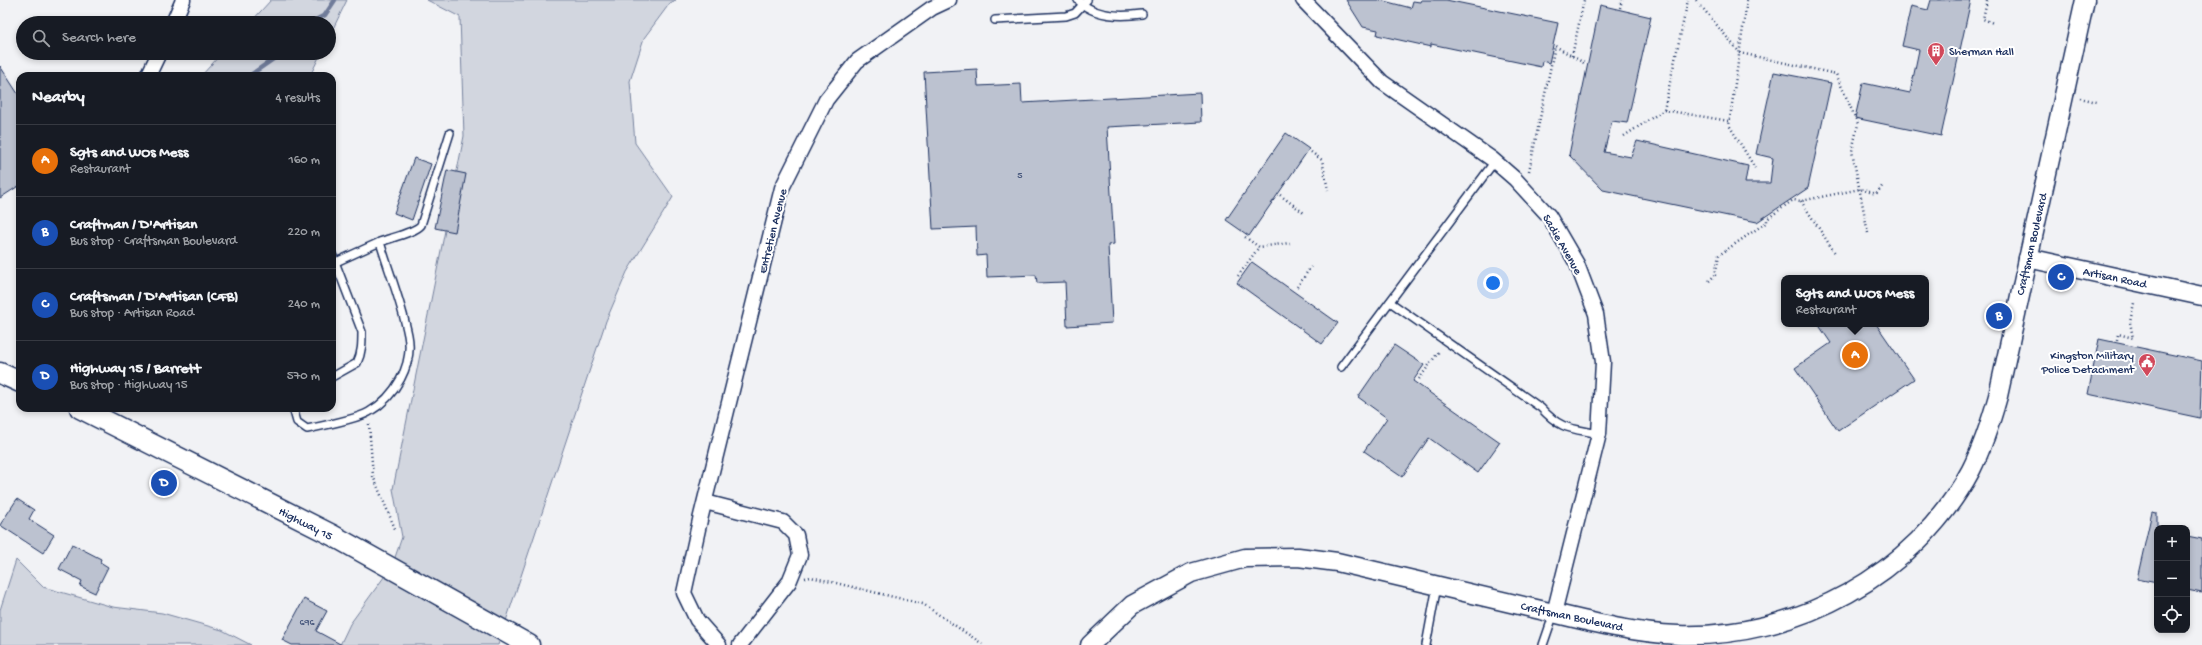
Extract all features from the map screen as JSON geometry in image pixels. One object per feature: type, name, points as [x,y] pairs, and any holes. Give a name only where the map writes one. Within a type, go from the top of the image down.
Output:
[{"type":"main road","points":[[0,373],[16,380]]},
{"type":"main road","name":"Highway 15","points":[[88,412],[332,535],[529,645]]},
{"type":"street","points":[[176,16],[183,0]]},
{"type":"street","name":"Entretien Avenue","points":[[719,645],[697,620],[684,592],[782,188],[826,100],[857,61],[932,8],[949,0]]},
{"type":"street","name":"Sadie Avenue","points":[[1303,0],[1382,82],[1495,161],[1549,216],[1577,264],[1596,314],[1603,362],[1599,434],[1554,613]]},
{"type":"street","name":"Craftsman Boulevard","points":[[1090,645],[1132,605],[1192,574],[1245,558],[1298,557],[1336,562],[1554,613],[1640,630],[1678,635],[1718,633],[1767,626],[1822,608],[1872,580],[1907,551],[1940,515],[1970,470],[1989,426],[1998,396],[2085,0]]},
{"type":"street","points":[[150,72],[156,60]]},
{"type":"street","name":"Artisan Road","points":[[2028,258],[2202,296]]},
{"type":"street","points":[[705,502],[783,522],[796,535],[800,556],[789,582],[740,645]]},
{"type":"lane","points":[[1078,0],[1114,16],[1142,14]]},
{"type":"lane","points":[[995,20],[1066,16],[1076,13],[1085,3]]},
{"type":"lane","points":[[336,375],[357,363],[362,349],[362,332],[336,262],[380,242],[401,234],[412,232],[421,225],[450,133]]},
{"type":"lane","points":[[1341,367],[1495,161]]},
{"type":"lane","points":[[294,412],[297,422],[307,429],[368,413],[380,405],[394,389],[405,370],[409,356],[408,336],[380,242]]},
{"type":"lane","points":[[1390,302],[1541,408],[1554,422],[1564,427],[1599,434]]},
{"type":"lane","points":[[1426,645],[1438,586]]},
{"type":"lane","points":[[1543,645],[1554,613]]},
{"type":"path","points":[[1572,56],[1584,0]]},
{"type":"path","points":[[1620,8],[1622,0]]},
{"type":"path","points":[[1664,110],[1688,0]]},
{"type":"path","points":[[1696,0],[1740,53],[1836,74],[1858,124],[1852,151],[1868,233]]},
{"type":"path","points":[[1748,0],[1729,125],[1755,168]]},
{"type":"path","points":[[1987,0],[1983,19],[1993,22]]},
{"type":"path","points":[[1525,190],[1556,46],[1584,63]]},
{"type":"path","points":[[1624,136],[1664,110],[1729,121]]},
{"type":"path","points":[[1311,152],[1322,160],[1328,190]]},
{"type":"path","points":[[1709,281],[1715,275],[1719,255],[1767,222],[1768,218],[1794,200],[1801,201],[1860,189],[1876,194],[1883,185]]},
{"type":"path","points":[[1280,195],[1304,213]]},
{"type":"path","points":[[1801,201],[1835,252]]},
{"type":"path","points":[[1245,237],[1259,247],[1290,243]]},
{"type":"path","points":[[1238,276],[1259,247]]},
{"type":"path","points":[[1297,287],[1311,267]]},
{"type":"path","points":[[2117,340],[2118,334],[2133,338],[2130,322],[2134,303]]},
{"type":"path","points":[[1419,379],[1446,342]]},
{"type":"path","points":[[368,413],[373,476],[396,531]]},
{"type":"path","points":[[789,582],[812,577],[924,604],[984,645]]},
{"type":"shaded area","points":[[271,0],[347,0],[336,23],[336,16],[256,16]]},
{"type":"shaded area","points":[[427,0],[676,0],[670,3],[644,38],[630,81],[635,143],[673,197],[627,272],[606,321],[498,645],[340,645],[350,624],[392,566],[402,537],[393,489],[464,136],[460,17]]},
{"type":"shaded area","points":[[216,60],[318,60],[312,72],[205,72]]},
{"type":"shaded area","points":[[16,560],[43,587],[113,607],[162,613],[222,630],[251,645],[0,645],[0,610]]},
{"type":"building","points":[[1346,0],[1380,0],[1411,8],[1413,1],[1420,2],[1421,0],[1446,0],[1558,23],[1549,63],[1542,61],[1541,67],[1431,44],[1431,47],[1377,35],[1378,30],[1363,27]]},
{"type":"building","name":"Sherman Hall","points":[[1931,0],[1971,0],[1941,136],[1855,118],[1863,83],[1910,93],[1919,50],[1902,46],[1911,6],[1928,10]]},
{"type":"building","points":[[1600,5],[1651,17],[1627,123],[1612,121],[1604,152],[1631,157],[1637,141],[1748,166],[1745,183],[1770,183],[1773,158],[1756,154],[1774,72],[1831,83],[1808,188],[1757,222],[1603,190],[1569,155]]},
{"type":"building","points":[[0,66],[16,91],[16,188],[0,198]]},
{"type":"building","points":[[977,69],[978,86],[1021,84],[1022,103],[1200,93],[1201,122],[1107,127],[1114,244],[1108,245],[1112,323],[1067,326],[1065,282],[1037,283],[1036,275],[987,277],[986,255],[977,256],[976,227],[933,229],[924,72]]},
{"type":"building","points":[[1286,133],[1309,149],[1249,236],[1226,220]]},
{"type":"building","points":[[414,158],[431,164],[412,220],[394,213]]},
{"type":"building","points":[[447,170],[466,174],[455,232],[435,228]]},
{"type":"building","points":[[1252,262],[1338,323],[1322,344],[1237,283]]},
{"type":"building","points":[[1820,327],[1878,327],[1914,379],[1838,431],[1795,368],[1831,343]]},
{"type":"building","name":"Kingston Military Police Detachment","points":[[2099,339],[2202,361],[2200,418],[2088,394]]},
{"type":"building","points":[[1394,345],[1424,365],[1413,381],[1500,442],[1478,473],[1429,438],[1402,477],[1364,451],[1387,418],[1358,397]]},
{"type":"building","points":[[17,499],[34,510],[29,519],[54,535],[43,553],[0,525]]},
{"type":"building","points":[[2152,512],[2157,513],[2157,525],[2154,525],[2154,582],[2137,579]]},
{"type":"building","points":[[2190,537],[2202,539],[2202,593],[2190,591]]},
{"type":"building","points":[[72,544],[101,559],[100,562],[108,567],[95,593],[80,586],[82,581],[59,569]]},
{"type":"building","points":[[304,599],[327,611],[316,631],[342,645],[292,645],[282,640]]},
{"type":"waterway","points":[[323,16],[335,0]]},
{"type":"waterway","points":[[255,72],[272,60]]},
{"type":"place","name":"Sherman Hall","points":[[1936,66]]},
{"type":"place","name":"Craftsman / D'Artisan (CFB)","points":[[2061,277]]},
{"type":"place","name":"Craftman / D'Artisan","points":[[1999,316]]},
{"type":"place","name":"Sgts and WOs Mess","points":[[1855,355]]},
{"type":"place","name":"Kingston Military Police Detachment","points":[[2147,377]]},
{"type":"place","name":"Highway 15 / Barrett","points":[[164,483]]}]
